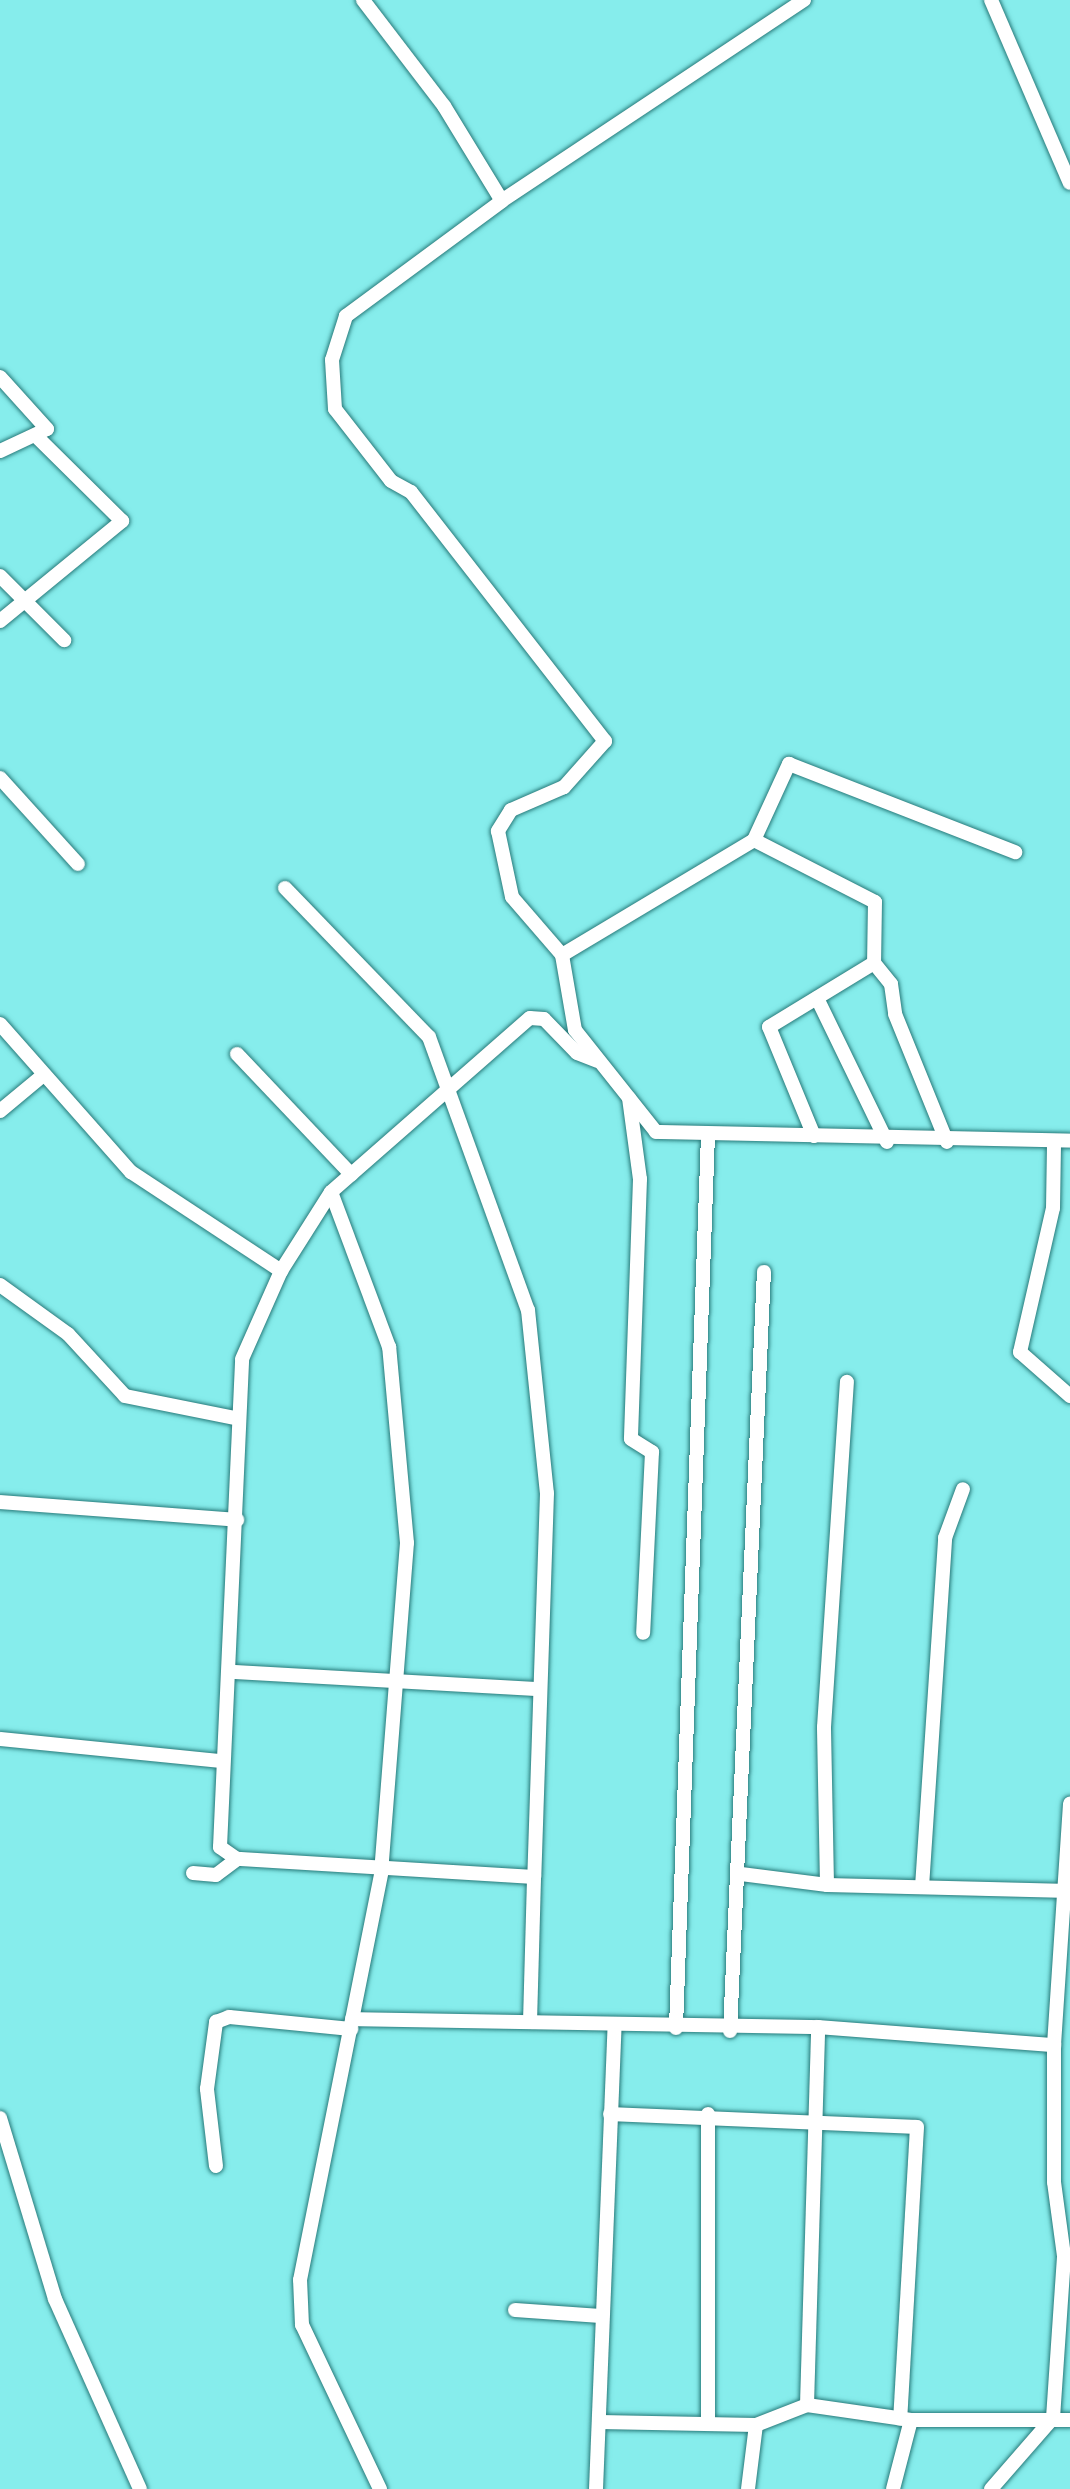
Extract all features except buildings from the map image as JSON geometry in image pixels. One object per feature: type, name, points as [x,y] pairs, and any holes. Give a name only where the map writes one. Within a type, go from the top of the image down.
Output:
[{"type":"street","points":[[363,0],[444,106],[502,201]]},
{"type":"street","points":[[804,0],[502,201],[346,316],[332,360],[335,409],[391,481],[411,492],[605,741],[553,791],[511,810],[498,831],[512,897],[562,955],[569,1014],[599,1061],[656,1132],[814,1136],[887,1142],[1054,1145],[1070,1141]]},
{"type":"street","points":[[991,0],[1070,183]]},
{"type":"street","points":[[0,377],[47,429],[0,451]]},
{"type":"street","points":[[0,621],[122,521],[35,435]]},
{"type":"street","points":[[0,576],[64,640]]},
{"type":"street","points":[[562,955],[754,840],[792,764],[1015,852]]},
{"type":"street","points":[[0,778],[78,864]]},
{"type":"street","points":[[553,791],[563,804]]},
{"type":"street","points":[[754,840],[875,902],[874,963],[891,984],[895,1014],[947,1142]]},
{"type":"street","points":[[285,888],[429,1037],[453,1088],[528,1310],[547,1493],[538,1689],[530,2022]]},
{"type":"street","points":[[814,1136],[769,1027],[874,963]]},
{"type":"street","points":[[817,998],[887,1142]]},
{"type":"street","points":[[534,1877],[381,1873],[237,1859],[220,1847],[222,1761],[233,1672],[237,1520],[235,1418],[242,1359],[281,1271],[331,1192],[537,1017],[577,1053],[599,1061]]},
{"type":"street","points":[[0,1024],[41,1077],[131,1172],[281,1271]]},
{"type":"street","points":[[237,1054],[351,1174]]},
{"type":"street","points":[[0,1111],[41,1077]]},
{"type":"street","points":[[629,1098],[640,1179],[631,1439],[652,1452],[643,1633]]},
{"type":"street","points":[[676,2028],[708,1135]]},
{"type":"street","points":[[1054,1145],[1053,1208],[1020,1352],[1070,1396]]},
{"type":"street","points":[[331,1192],[378,1312],[395,1392],[407,1543],[381,1873],[300,2280],[301,2310],[380,2489]]},
{"type":"street","points":[[730,2031],[741,1874],[764,1272]]},
{"type":"street","points":[[0,1285],[68,1334],[125,1396],[235,1418]]},
{"type":"street","points":[[827,1885],[824,1727],[847,1382]]},
{"type":"street","points":[[922,1887],[942,1567],[963,1489]]},
{"type":"street","points":[[0,1502],[237,1520]]},
{"type":"street","points":[[233,1672],[538,1689]]},
{"type":"street","points":[[0,1739],[222,1761]]},
{"type":"street","points":[[991,2489],[1053,2418],[1064,2256],[1054,2182],[1064,2098],[1054,2045],[1070,1804]]},
{"type":"street","points":[[193,1873],[216,1875],[237,1859]]},
{"type":"street","points":[[741,1874],[827,1885],[1066,1890]]},
{"type":"street","points":[[216,2166],[207,2089],[216,2022],[229,2017],[352,2024],[530,2022],[730,2031],[818,2027],[1054,2045]]},
{"type":"street","points":[[596,2489],[615,2025]]},
{"type":"street","points":[[807,2405],[818,2027]]},
{"type":"street","points":[[610,2114],[708,2114],[917,2127],[906,2420],[893,2489]]},
{"type":"street","points":[[708,2114],[708,2424]]},
{"type":"street","points":[[0,2118],[55,2299],[140,2489]]},
{"type":"street","points":[[515,2310],[601,2316]]},
{"type":"street","points":[[600,2422],[756,2425],[807,2405],[906,2420],[1070,2420]]},
{"type":"street","points":[[748,2489],[756,2425]]}]
